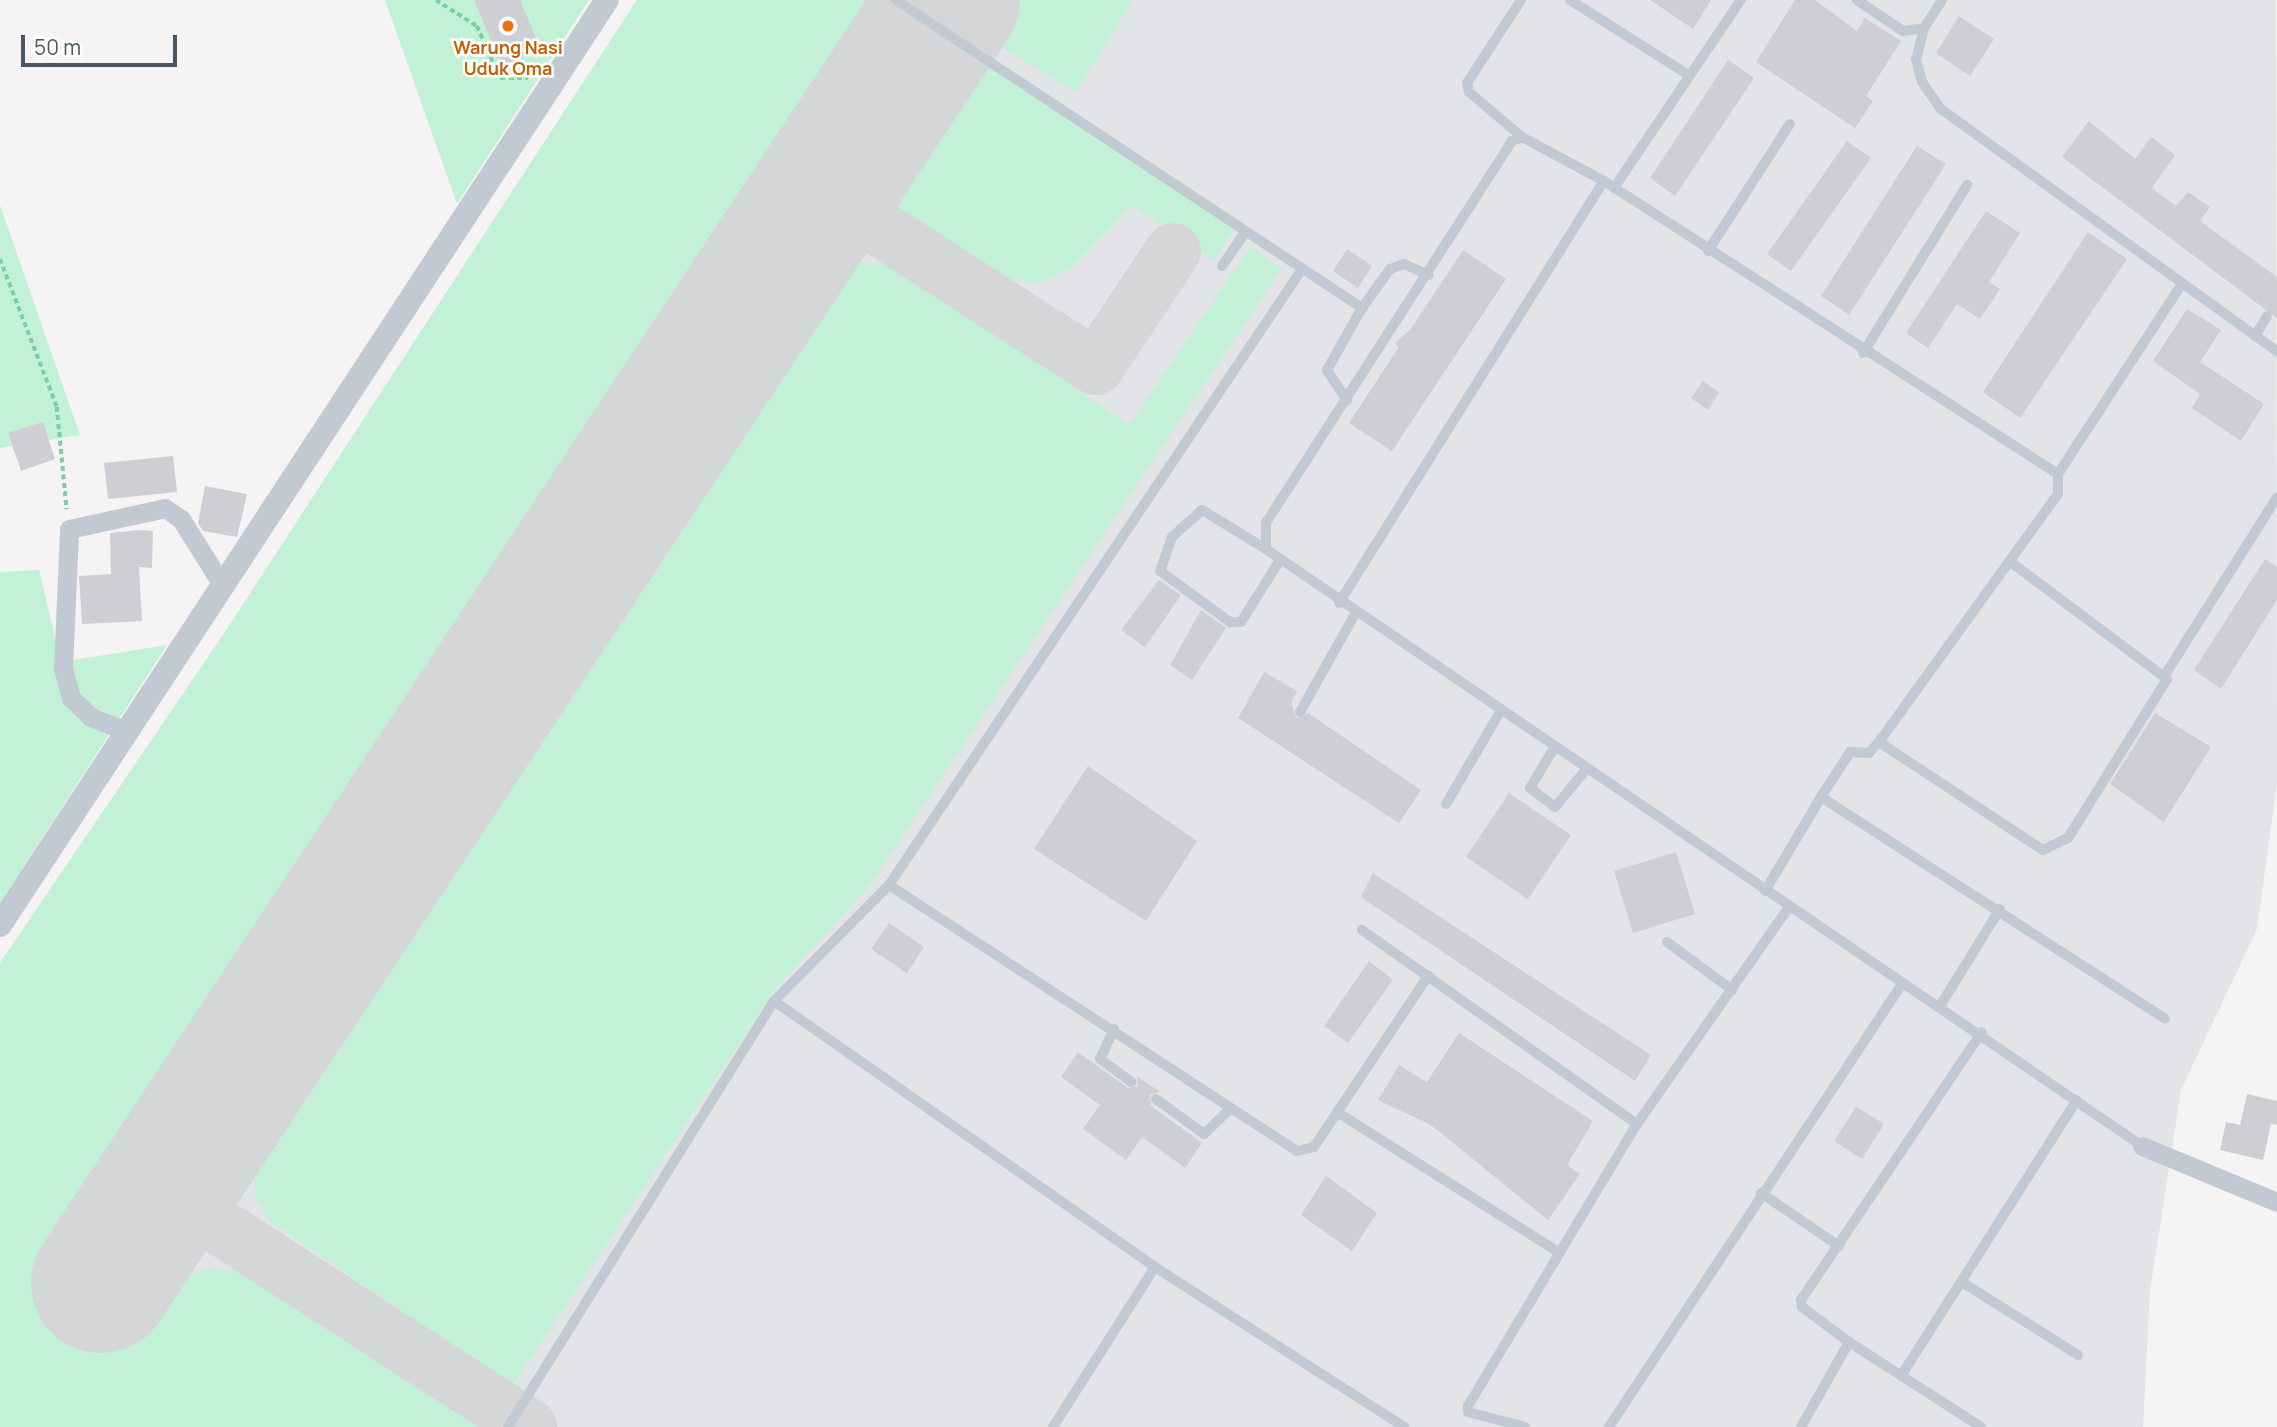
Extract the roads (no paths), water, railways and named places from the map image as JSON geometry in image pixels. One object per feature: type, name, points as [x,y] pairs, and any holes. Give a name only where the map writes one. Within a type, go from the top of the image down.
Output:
[{"type":"street","points":[[0,925],[221,583],[607,0]]},
{"type":"street","points":[[127,731],[91,716],[71,698],[63,669],[69,529],[165,508],[181,519],[221,583]]},
{"type":"street","points":[[2142,1146],[2277,1202]]},
{"type":"lane","points":[[896,0],[1362,308]]},
{"type":"lane","points":[[1521,0],[1467,83],[1469,92],[1522,137],[1604,181],[1863,353],[2058,474]]},
{"type":"lane","points":[[1570,0],[1690,76]]},
{"type":"lane","points":[[1614,188],[1741,0]]},
{"type":"lane","points":[[1857,0],[1903,31],[1924,28]]},
{"type":"lane","points":[[1942,0],[1924,28],[1916,59],[1922,82],[1941,109],[2277,351]]},
{"type":"lane","points":[[1708,251],[1790,124]]},
{"type":"lane","points":[[1266,549],[1266,522],[1429,275],[1512,141],[1522,137]]},
{"type":"lane","points":[[1339,603],[1604,181]]},
{"type":"lane","points":[[1863,353],[1967,185]]},
{"type":"lane","points":[[1222,266],[1246,230]]},
{"type":"lane","points":[[1347,400],[1327,370],[1362,308],[1390,269],[1404,264],[1429,275]]},
{"type":"lane","points":[[508,1427],[774,1001],[889,886],[1302,269]]},
{"type":"lane","points":[[1765,891],[1850,752],[1868,753],[1879,742],[2058,494],[2058,474],[2182,285]]},
{"type":"lane","points":[[2255,336],[2267,316]]},
{"type":"lane","points":[[1879,742],[2043,850],[2051,848],[2076,826],[2167,688],[2165,676],[2277,497]]},
{"type":"lane","points":[[1278,563],[1241,622],[1230,622],[1160,571],[1172,537],[1202,510],[1266,549],[1278,563],[1902,984],[1982,1032],[2142,1146]]},
{"type":"lane","points":[[2009,561],[2165,676]]},
{"type":"lane","points":[[1300,712],[1355,614]]},
{"type":"lane","points":[[1447,804],[1500,712]]},
{"type":"lane","points":[[1553,750],[1530,788],[1555,807],[1585,771]]},
{"type":"lane","points":[[1821,797],[2000,909],[2165,1018]]},
{"type":"lane","points":[[889,886],[1114,1029],[1297,1151],[1314,1147],[1428,976]]},
{"type":"lane","points":[[1525,1427],[1468,1412],[1468,1406],[1557,1251],[1637,1124],[1789,907]]},
{"type":"lane","points":[[1940,1006],[2000,909]]},
{"type":"lane","points":[[1363,930],[1637,1124]]},
{"type":"lane","points":[[1667,942],[1732,990]]},
{"type":"lane","points":[[1609,1427],[1761,1193],[1902,984]]},
{"type":"lane","points":[[774,1001],[1155,1267],[1404,1427]]},
{"type":"lane","points":[[1114,1029],[1100,1059],[1132,1082]]},
{"type":"lane","points":[[1981,1427],[1849,1342],[1801,1307],[1982,1032]]},
{"type":"lane","points":[[1156,1099],[1204,1134],[1231,1108]]},
{"type":"lane","points":[[1901,1376],[2077,1100]]},
{"type":"lane","points":[[1337,1112],[1557,1251]]},
{"type":"lane","points":[[1761,1193],[1839,1246]]},
{"type":"lane","points":[[1053,1427],[1155,1267]]},
{"type":"lane","points":[[1962,1282],[2078,1355]]},
{"type":"lane","points":[[1801,1427],[1849,1342]]},
{"type":"place","name":"Warung Nasi Uduk Oma","points":[[508,26]]}]
